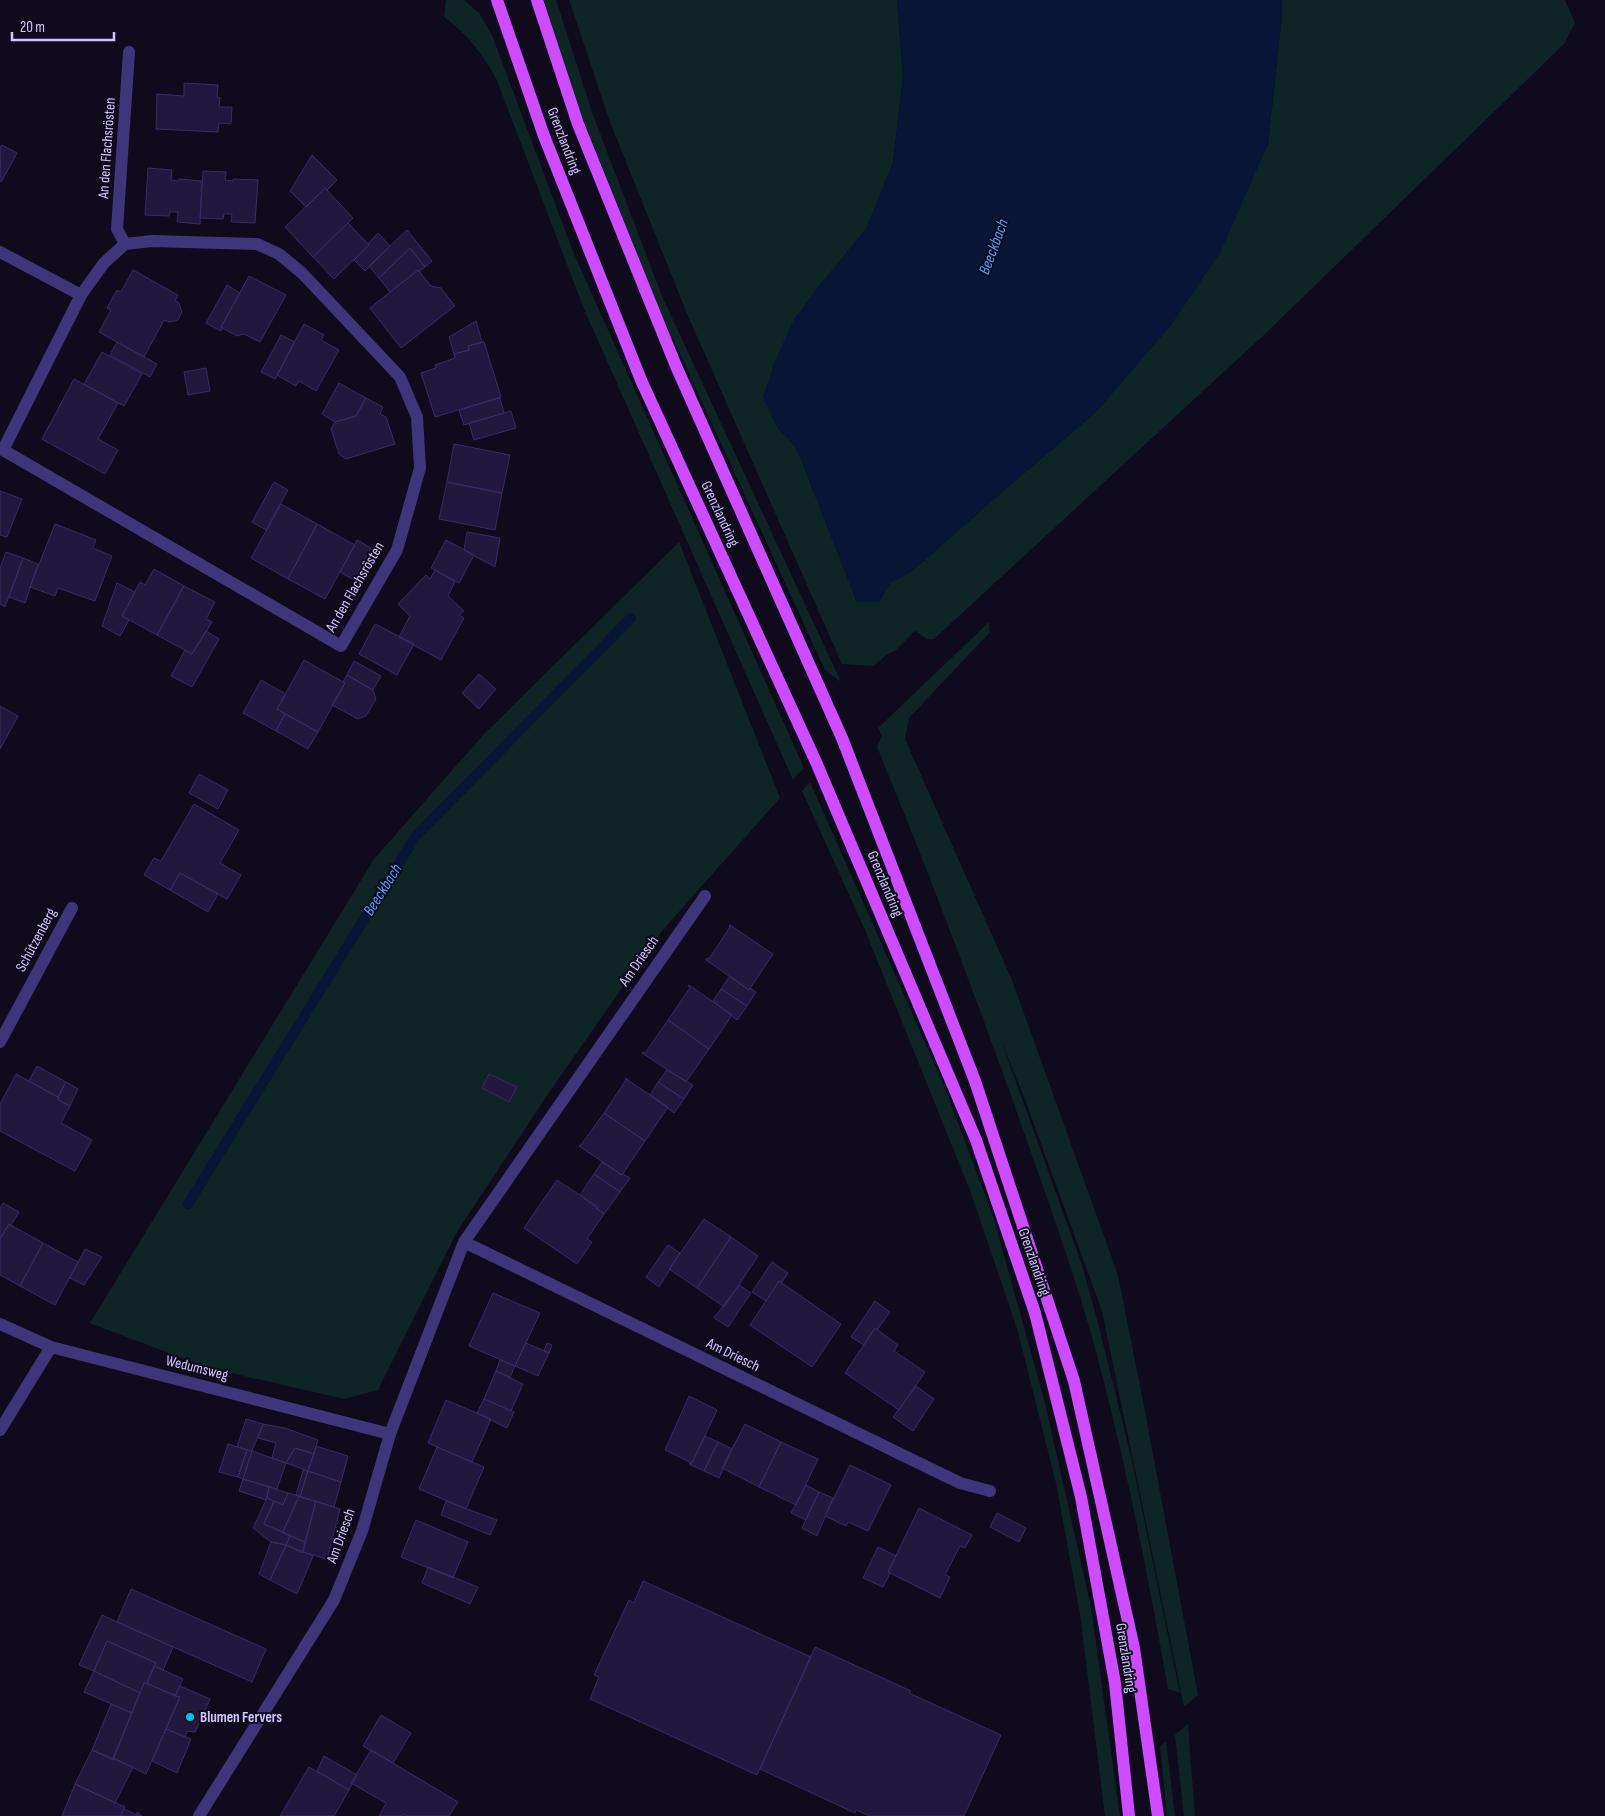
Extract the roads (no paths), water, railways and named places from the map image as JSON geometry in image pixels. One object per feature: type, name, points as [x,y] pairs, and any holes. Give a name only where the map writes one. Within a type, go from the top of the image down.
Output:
[{"type":"main road","name":"Grenzlandring","points":[[497,0],[544,136],[641,380],[816,762],[976,1140],[1035,1313],[1081,1497],[1115,1683],[1129,1816]]},
{"type":"main road","name":"Grenzlandring","points":[[537,0],[578,124],[676,366],[842,738],[975,1081],[1074,1381],[1134,1648],[1158,1816]]},
{"type":"street","name":"An den Flachsrösten","points":[[125,244],[117,229],[129,52]]},
{"type":"street","name":"An den Flachsrösten","points":[[152,241],[257,244],[279,254],[302,273],[400,377],[417,417],[420,468],[397,550],[341,646],[3,450],[82,295],[104,263],[125,244],[152,241]]},
{"type":"street","points":[[0,252],[82,295]]},
{"type":"street","name":"Am Driesch","points":[[199,1816],[334,1600],[362,1531],[390,1434],[464,1242],[705,896]]},
{"type":"street","name":"Schützenberg","points":[[0,1042],[72,908]]},
{"type":"street","name":"Am Driesch","points":[[464,1242],[960,1483],[990,1491]]},
{"type":"street","name":"Wedumsweg","points":[[0,1324],[50,1348],[390,1434]]},
{"type":"street","points":[[0,1430],[50,1348]]},
{"type":"water","points":[[897,0],[1282,0],[1282,15],[1268,144],[1220,253],[1171,325],[1095,413],[911,572],[891,582],[879,602],[857,602],[796,447],[777,427],[763,397],[774,364],[793,321],[866,229],[893,163],[903,77]]},
{"type":"waterway","name":"Beeckbach","points":[[188,1204],[415,837],[631,618]]},
{"type":"place","name":"Blumen Fervers","points":[[190,1717]]}]
